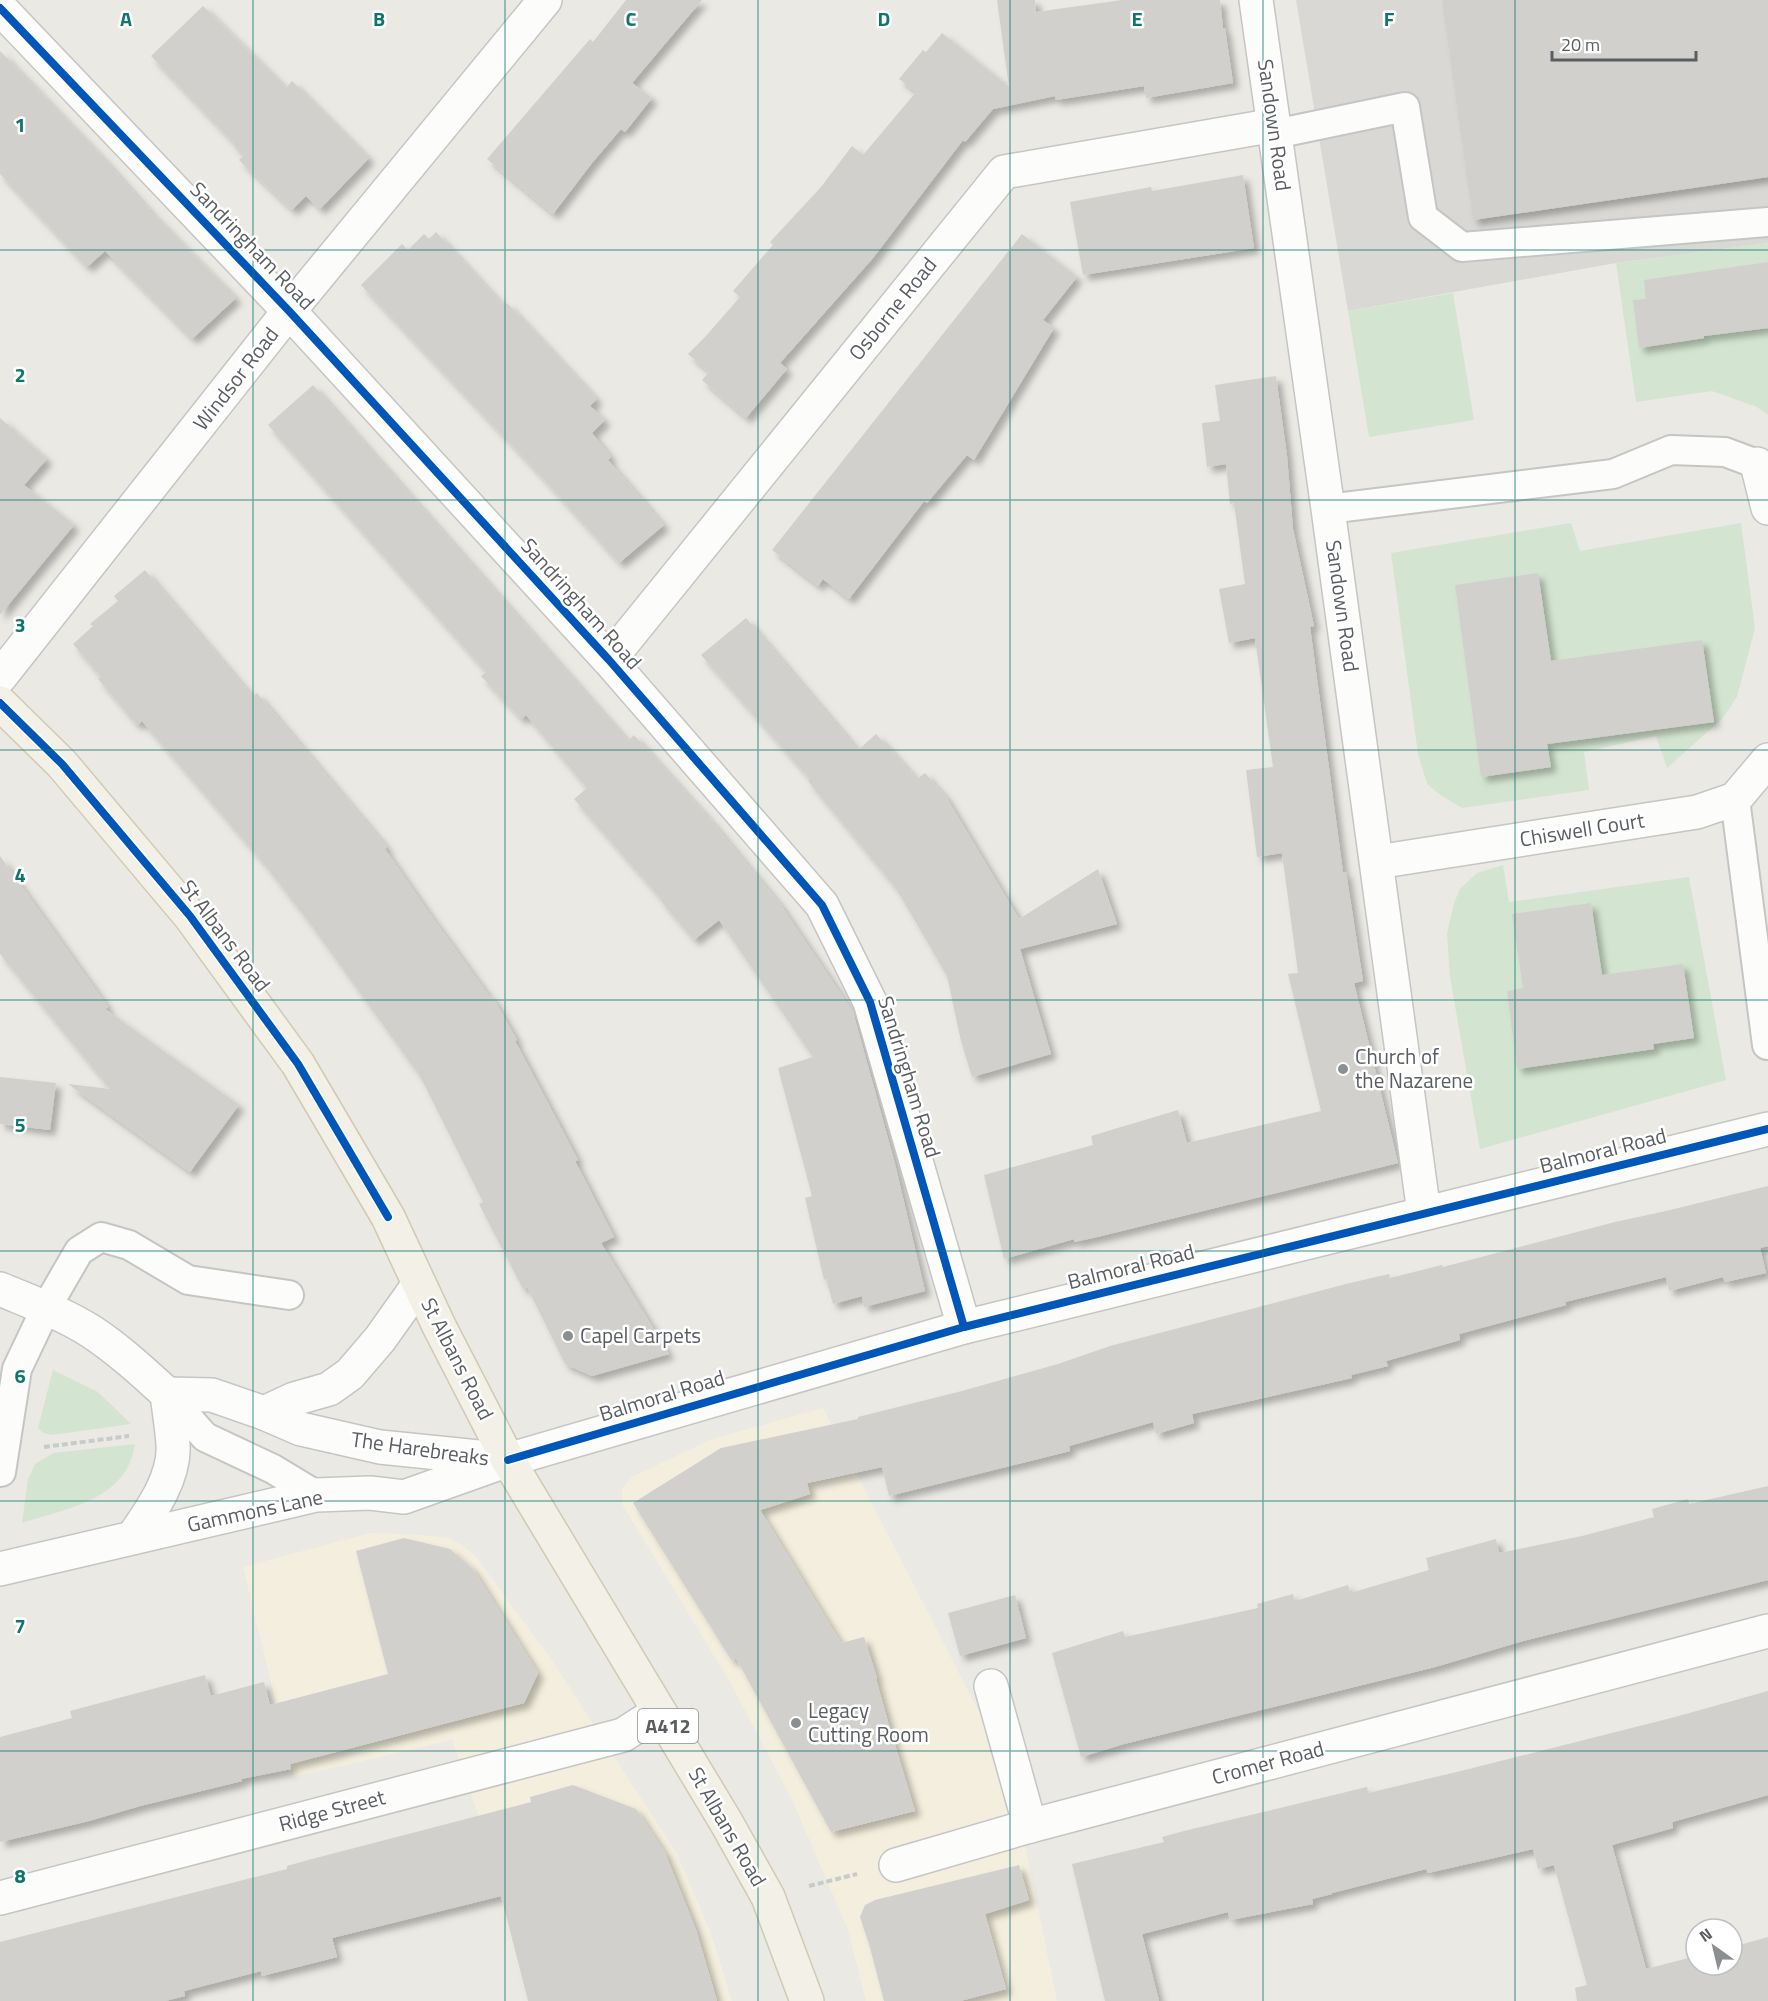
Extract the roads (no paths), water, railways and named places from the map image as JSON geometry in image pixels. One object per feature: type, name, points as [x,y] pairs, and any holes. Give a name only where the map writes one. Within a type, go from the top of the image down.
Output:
[{"type":"main road","name":"St Albans Road","points":[[0,703],[62,764],[190,916],[298,1064],[388,1217],[419,1284],[508,1460],[726,1822],[768,1897],[807,2001]]},
{"type":"street","name":"Windsor Road","points":[[0,677],[289,311],[544,0]]},
{"type":"street","name":"Sandown Road","points":[[1256,0],[1424,1213]]},
{"type":"street","name":"Sandringham Road","points":[[0,8],[289,311],[609,660],[822,905],[870,1002],[964,1328]]},
{"type":"street","name":"Osborne Road","points":[[609,660],[1004,172],[1275,130]]},
{"type":"street","points":[[1757,464],[1768,508]]},
{"type":"street","points":[[1735,799],[1768,760]]},
{"type":"street","name":"Chiswell Court","points":[[1377,862],[1697,812],[1735,799]]},
{"type":"street","name":"Balmoral Road","points":[[508,1460],[964,1328],[1768,1129]]},
{"type":"street","points":[[264,1413],[294,1399],[329,1389],[350,1374],[380,1339],[419,1284]]},
{"type":"street","points":[[0,1289],[46,1308],[91,1332],[133,1363],[167,1394],[174,1448],[166,1483],[153,1508],[133,1537]]},
{"type":"street","name":"The Harebreaks","points":[[167,1394],[212,1395],[301,1429],[380,1448],[508,1460]]},
{"type":"street","name":"Gammons Lane","points":[[0,1569],[316,1496],[370,1493],[404,1497],[508,1460]]},
{"type":"street","name":"Cromer Road","points":[[896,1864],[1030,1826],[1768,1631]]},
{"type":"street","points":[[991,1686],[1030,1826]]},
{"type":"street","name":"Ridge Street","points":[[0,1898],[623,1735],[659,1712]]},
{"type":"lane","points":[[1275,130],[1405,107],[1423,217],[1462,247],[1768,222]]},
{"type":"lane","points":[[1328,509],[1613,474],[1671,450],[1725,452],[1757,464]]},
{"type":"lane","points":[[1735,799],[1767,1045]]},
{"type":"lane","points":[[3,1460],[17,1369],[46,1308],[79,1251],[101,1237],[129,1245],[188,1280],[289,1295]]},
{"type":"lane","points":[[167,1394],[205,1437],[273,1469],[316,1496]]},
{"type":"place","name":"Church of the Nazarene","points":[[1343,1069]]},
{"type":"place","name":"Capel Carpets","points":[[568,1336]]},
{"type":"place","name":"Legacy Cutting Room","points":[[796,1723]]}]
